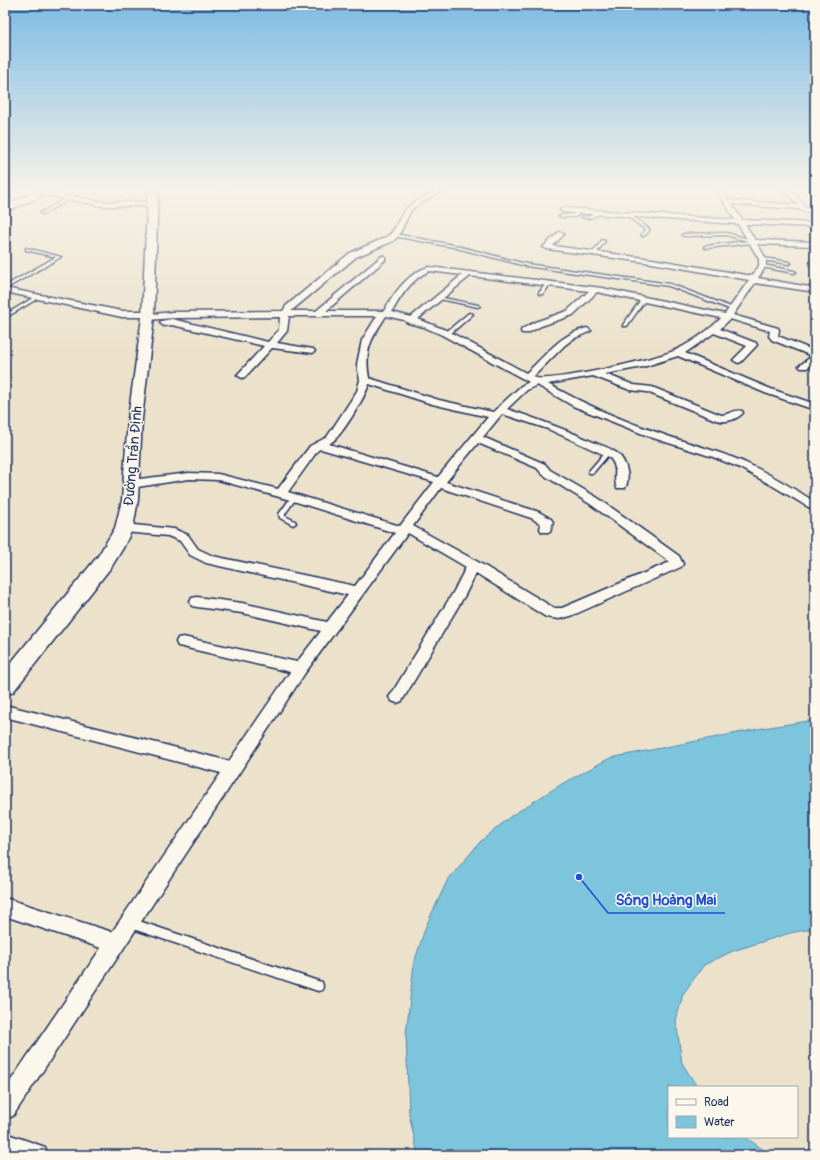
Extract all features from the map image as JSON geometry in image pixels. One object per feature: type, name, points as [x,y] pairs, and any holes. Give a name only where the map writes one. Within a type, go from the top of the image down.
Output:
[{"type":"main road","name":"Đường Trần Định","points":[[5,686],[101,566],[114,548],[124,528],[128,512],[135,419],[147,319],[150,241]]},
{"type":"street","points":[[242,375],[283,331],[285,314],[289,308],[353,255],[384,241]]},
{"type":"street","points":[[553,241],[547,247],[652,261],[815,290]]},
{"type":"street","points":[[5,1108],[300,669],[440,482],[497,413],[524,388],[534,381],[594,373],[643,364],[678,353],[714,330],[730,314],[754,280],[763,262],[752,241]]},
{"type":"street","points":[[755,241],[815,244]]},
{"type":"street","points":[[319,313],[382,258]]},
{"type":"street","points":[[280,494],[314,448],[331,438],[350,411],[362,391],[365,380],[362,364],[366,340],[396,298],[424,270],[432,269],[469,273],[517,281],[549,283],[595,289],[730,314],[775,330],[773,336],[775,338],[815,354]]},
{"type":"street","points":[[411,320],[469,273]]},
{"type":"street","points":[[5,289],[147,319],[172,322],[271,345],[310,351]]},
{"type":"street","points":[[525,331],[538,324],[570,313],[595,289]]},
{"type":"street","points":[[147,319],[173,315],[385,313],[411,320],[447,334],[577,404],[657,436],[717,455],[742,465],[777,483],[815,507]]},
{"type":"street","points":[[714,330],[753,345],[738,360]]},
{"type":"street","points":[[534,381],[535,371],[566,339],[574,334],[587,332]]},
{"type":"street","points":[[678,353],[760,388],[815,407]]},
{"type":"street","points":[[804,366],[815,358]]},
{"type":"street","points":[[594,373],[633,388],[649,389],[720,418],[728,418],[738,413]]},
{"type":"street","points":[[365,380],[436,402],[497,413],[552,427],[608,452],[620,461],[622,471],[621,485]]},
{"type":"street","points":[[131,484],[189,476],[218,477],[404,529],[473,566],[550,613],[556,614],[566,612],[677,564],[677,562],[594,501],[546,472],[541,466],[476,438]]},
{"type":"street","points":[[320,445],[440,482],[535,515],[547,522],[546,529]]},
{"type":"street","points":[[124,528],[170,532],[184,538],[194,552],[210,560],[359,592]]},
{"type":"street","points":[[397,697],[460,592],[473,566]]},
{"type":"street","points":[[198,602],[242,608],[331,628]]},
{"type":"street","points":[[183,642],[300,669]]},
{"type":"street","points":[[5,711],[232,769]]},
{"type":"street","points":[[5,908],[116,943]]},
{"type":"street","points":[[5,1144],[37,1155]]},
{"type":"lane","points":[[427,241],[453,246],[526,265],[670,285],[730,314]]},
{"type":"lane","points":[[594,254],[603,241]]},
{"type":"lane","points":[[706,247],[751,241]]},
{"type":"lane","points":[[5,289],[59,257],[27,249]]},
{"type":"lane","points":[[763,262],[789,262]]},
{"type":"lane","points":[[763,262],[794,272]]},
{"type":"lane","points":[[541,293],[549,283]]},
{"type":"lane","points":[[5,317],[38,297]]},
{"type":"lane","points":[[440,298],[478,306]]},
{"type":"lane","points":[[625,325],[644,299]]},
{"type":"lane","points":[[447,334],[471,314]]},
{"type":"lane","points":[[591,472],[608,452]]},
{"type":"lane","points":[[293,523],[285,520],[282,517],[282,514],[294,498]]},
{"type":"lane","points":[[130,922],[318,986]]},
{"type":"water","points":[[815,720],[815,928],[790,933],[733,951],[704,965],[683,994],[676,1021],[682,1063],[696,1086],[668,1086],[668,1138],[746,1138],[771,1155],[418,1155],[409,1114],[406,1034],[414,963],[426,926],[447,881],[480,842],[511,816],[560,785],[610,758],[763,728]]},
{"type":"place","name":"Sông Hoàng Mai","points":[[579,877]]}]
